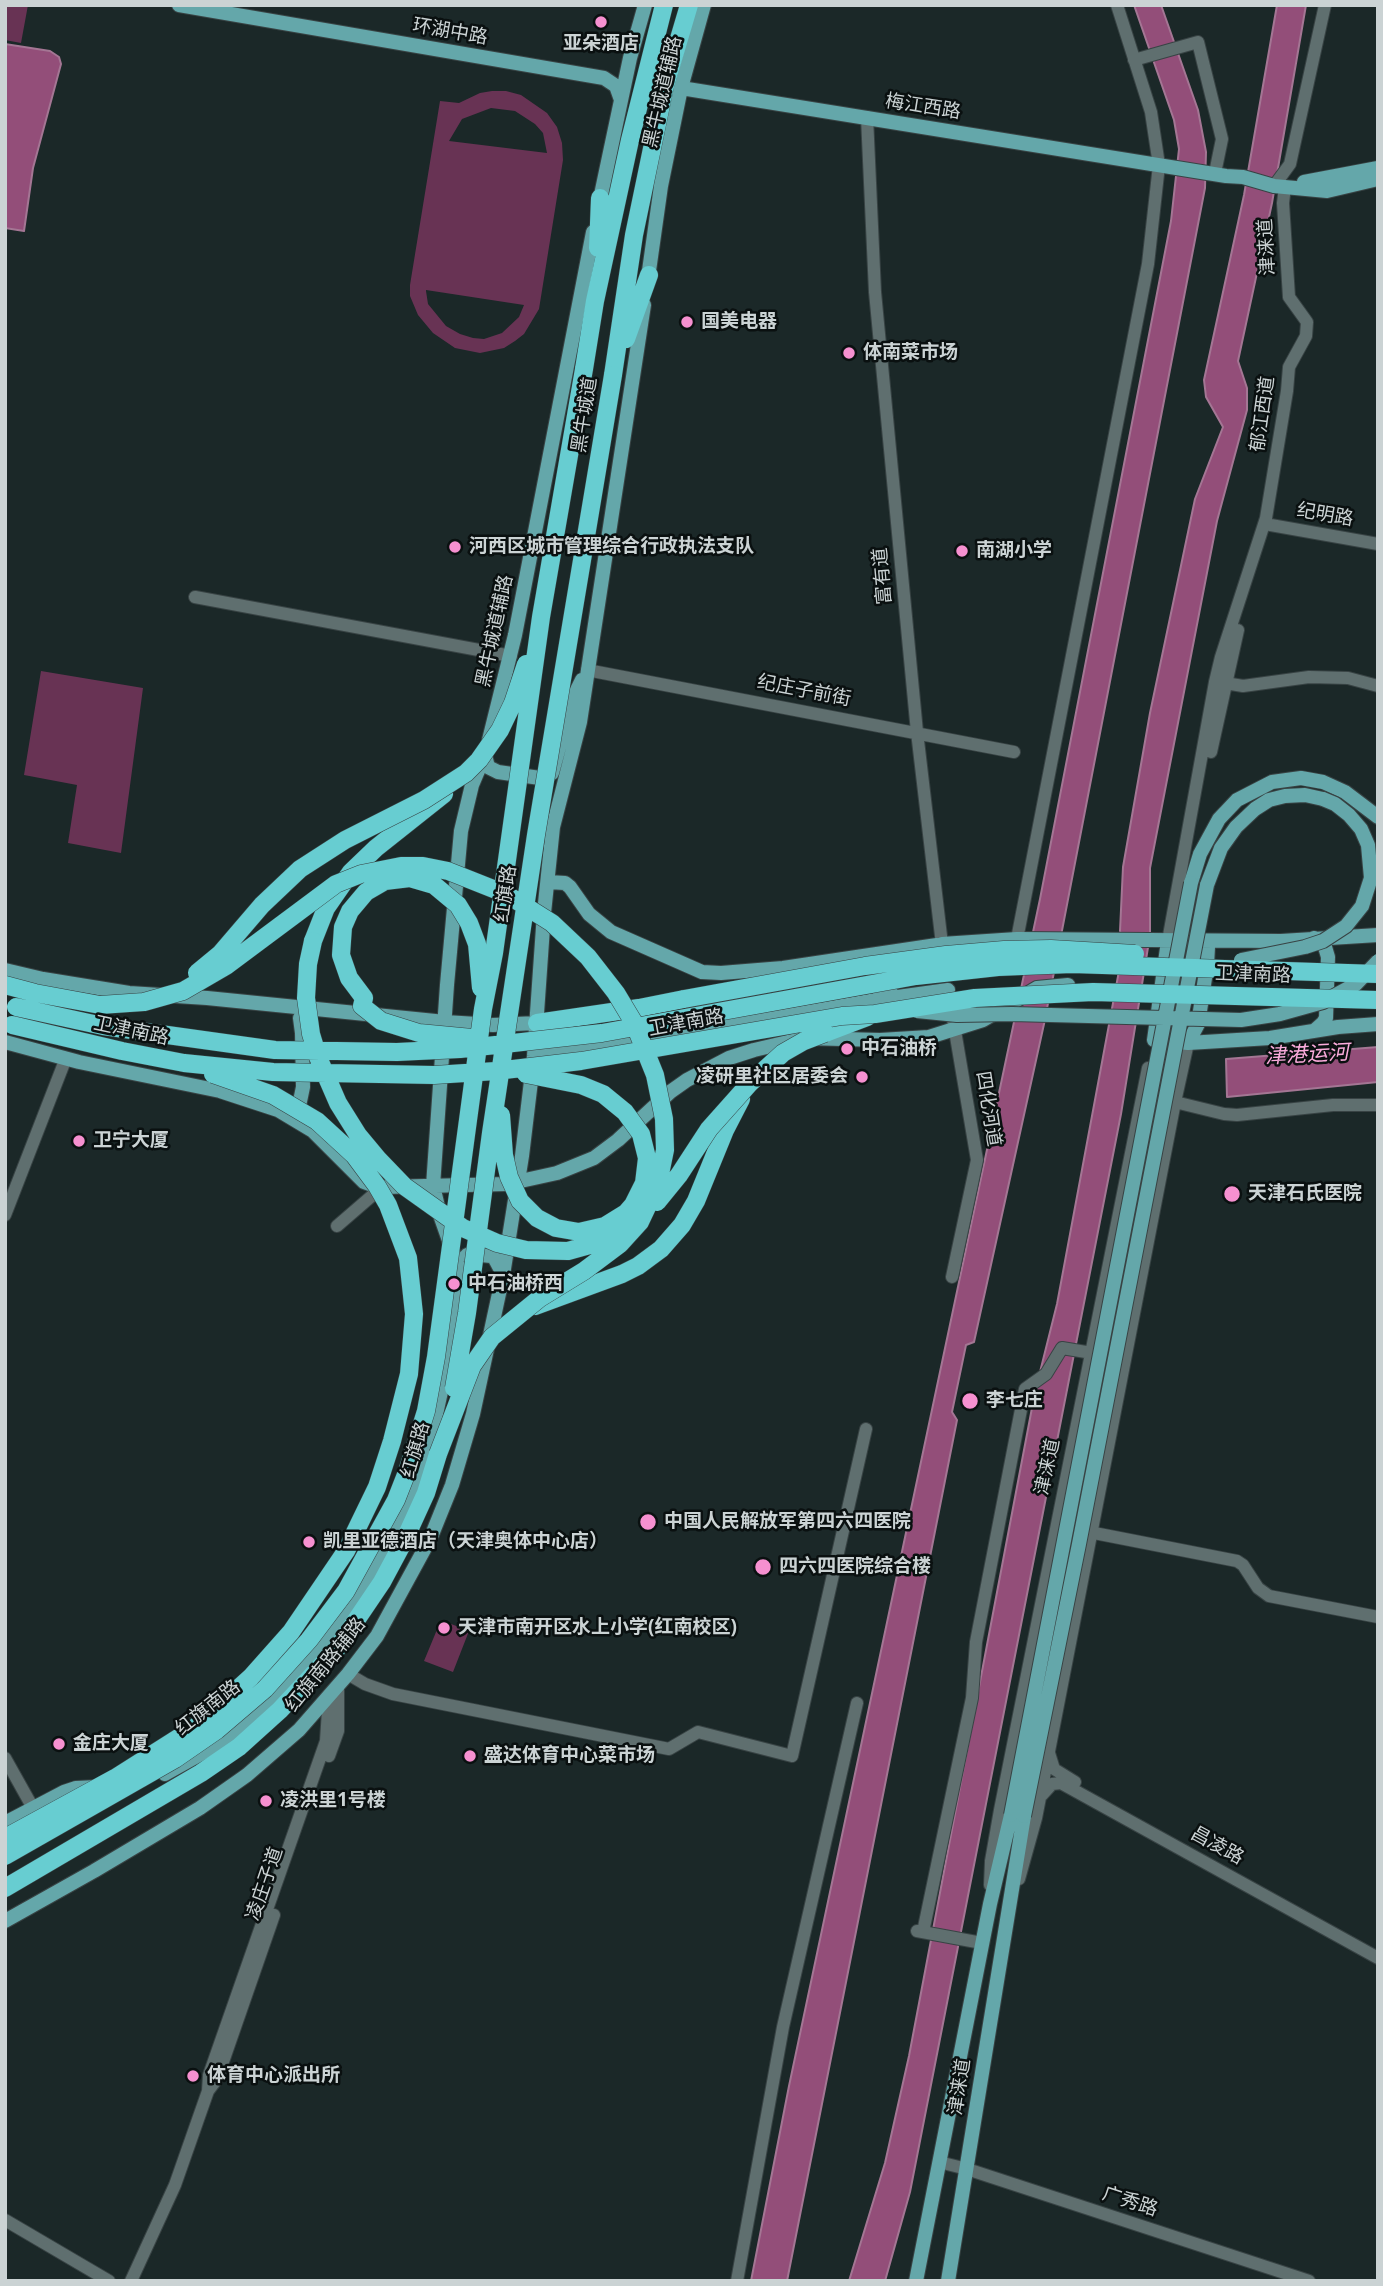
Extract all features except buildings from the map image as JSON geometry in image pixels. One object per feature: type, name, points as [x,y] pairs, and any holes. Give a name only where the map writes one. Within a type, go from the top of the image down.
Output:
[{"type":"highway","name":"黑牛城道","points":[[512,832],[541,617],[595,301],[640,92],[664,5]]},
{"type":"highway","name":"黑牛城道","points":[[536,835],[634,235],[666,86],[689,5]]},
{"type":"highway","points":[[595,301],[600,198]]},
{"type":"highway","points":[[613,375],[649,275]]},
{"type":"highway","points":[[541,617],[507,717],[466,782],[376,848],[341,884],[320,924],[308,964],[306,998],[311,1034],[330,1086],[369,1149],[419,1198],[453,1222],[476,1234],[526,1251],[559,1252],[576,1249],[619,1234],[642,1218],[679,1175],[709,1129],[773,1061],[795,1045],[876,1007]]},
{"type":"highway","points":[[153,999],[210,963],[268,899],[300,869],[345,839],[466,782]]},
{"type":"highway","name":"红旗路","points":[[380,1531],[407,1472],[426,1411],[442,1318],[482,1009],[494,953],[512,832]]},
{"type":"highway","name":"红旗路","points":[[5,1888],[201,1773],[239,1747],[288,1702],[336,1650],[382,1582],[405,1539],[426,1493],[458,1375],[498,1076],[536,835]]},
{"type":"highway","points":[[5,985],[100,1005],[129,1004],[183,991],[211,976],[336,884],[382,868],[423,866],[468,877],[506,894],[552,923],[588,957],[616,993],[634,1023],[659,1090],[665,1150],[655,1193],[640,1222],[628,1236],[584,1271],[499,1330],[477,1357],[438,1454]]},
{"type":"highway","points":[[482,1009],[477,944],[458,905],[442,890],[418,880],[393,879],[372,888],[355,903],[343,927],[341,955],[349,978],[364,998],[362,1006],[382,1021],[432,1035],[532,1049]]},
{"type":"highway","points":[[537,1023],[639,1008],[876,964],[1004,950],[1051,949],[1302,965],[1333,964]]},
{"type":"highway","name":"卫津南路","points":[[11,1006],[103,1026],[275,1051],[532,1049],[631,1028],[916,976],[998,967],[1072,964],[1333,964],[1378,974]]},
{"type":"highway","name":"卫津南路","points":[[7,1030],[173,1061],[241,1070],[498,1076],[842,1016],[876,1007],[905,1009],[975,998],[1063,992],[1378,1000]]},
{"type":"highway","points":[[173,1061],[241,1083],[286,1102],[317,1121],[354,1155],[377,1186],[398,1227],[412,1279],[414,1314],[409,1374],[392,1441],[377,1487],[352,1540],[334,1571],[291,1632],[251,1677],[197,1726]]},
{"type":"highway","points":[[498,1076],[559,1079],[581,1085],[603,1094],[625,1112],[641,1134],[647,1158],[642,1189],[626,1213],[605,1226],[579,1232],[556,1228],[527,1210],[514,1189],[507,1167],[498,1076]]},
{"type":"highway","points":[[525,1310],[622,1274],[650,1258],[667,1244],[696,1201],[724,1130],[750,1083]]},
{"type":"highway","name":"红旗南路","points":[[5,1856],[175,1759],[217,1730],[265,1689],[289,1664],[346,1591],[380,1531]]},
{"type":"highway","points":[[5,1838],[115,1778],[289,1664]]},
{"type":"main road","name":"环湖中路","points":[[179,5],[604,78],[616,86],[621,100]]},
{"type":"main road","name":"环湖中路","points":[[218,5],[607,71],[630,58]]},
{"type":"main road","name":"黑牛城道辅路","points":[[433,1186],[457,866],[466,782],[485,755],[511,656],[600,198],[630,58],[645,5]]},
{"type":"main road","name":"黑牛城道辅路","points":[[525,1181],[523,1142],[556,813],[580,722],[661,186],[681,88],[704,5]]},
{"type":"main road","name":"梅江西路","points":[[681,88],[1243,177],[1280,187]]},
{"type":"main road","points":[[1280,187],[1378,168]]},
{"type":"main road","points":[[1280,187],[1327,191],[1378,179]]},
{"type":"main road","points":[[485,755],[488,767],[498,772],[540,778],[552,773],[572,700],[587,670]]},
{"type":"main road","points":[[466,782],[497,780],[552,788],[556,813]]},
{"type":"main road","points":[[1018,1816],[1195,867],[1206,841],[1231,805],[1255,789],[1282,780],[1312,780],[1335,786],[1378,817]]},
{"type":"main road","points":[[1018,1816],[1077,1558],[1191,959],[1211,870],[1221,848],[1236,827],[1269,800],[1285,796],[1305,796],[1323,799],[1340,807],[1361,829],[1370,852],[1372,865],[1369,888],[1357,914],[1338,932],[1315,945],[1241,960]]},
{"type":"main road","points":[[1357,800],[1378,825]]},
{"type":"main road","points":[[548,882],[565,883],[589,914],[611,932],[702,972],[783,968],[942,944],[1017,939],[1203,942],[1378,935]]},
{"type":"main road","points":[[1314,1031],[1326,1018],[1333,964],[1331,950],[1344,936]]},
{"type":"main road","points":[[1314,938],[1325,947],[1333,964]]},
{"type":"main road","points":[[1169,941],[1155,988],[1154,1040],[1188,1043],[1270,1038],[1338,1027],[1378,1024]]},
{"type":"main road","points":[[1188,1043],[1198,1024],[1207,965],[1208,947],[1203,942]]},
{"type":"main road","points":[[876,1007],[910,968],[942,944]]},
{"type":"main road","points":[[905,1009],[957,1015],[1241,1020],[1280,1014],[1323,1002],[1356,984],[1378,961]]},
{"type":"main road","points":[[5,970],[129,993],[445,1022],[493,1025],[537,1023]]},
{"type":"main road","points":[[364,1182],[384,1187],[525,1181],[570,1169],[594,1158],[687,1080],[729,1058],[754,1050],[805,1038],[909,1039],[955,1030],[983,1020],[1037,988],[1047,985],[1155,988]]},
{"type":"main road","points":[[532,1049],[622,1045],[876,1007],[948,990]]},
{"type":"main road","points":[[283,1112],[293,1111],[299,1106],[303,1087],[300,1020],[291,1007]]},
{"type":"main road","points":[[1326,1018],[1329,1023],[1338,1027]]},
{"type":"main road","points":[[7,1030],[66,1058],[220,1091],[283,1112],[321,1138],[374,1194]]},
{"type":"main road","name":"红旗南路辅路","points":[[5,1921],[151,1838],[247,1776],[299,1730],[377,1636],[420,1558],[452,1485],[468,1433],[506,1255],[515,1240],[525,1181]]},
{"type":"main road","name":"红旗南路辅路","points":[[5,1823],[76,1788],[146,1780],[169,1772],[232,1734],[284,1689],[333,1632],[364,1585],[411,1494],[435,1423],[451,1338],[459,1269],[433,1186]]},
{"type":"main road","points":[[459,1269],[465,1256],[486,1255],[495,1259],[503,1275]]},
{"type":"main road","points":[[435,1423],[468,1433]]},
{"type":"main road","name":"津涞道","points":[[948,2281],[1012,1899],[1018,1816]]},
{"type":"main road","name":"津涞道","points":[[916,2281],[990,1904],[1018,1816]]},
{"type":"street","points":[[1017,939],[1148,264],[1159,165],[1151,112],[1117,5]]},
{"type":"street","points":[[1280,187],[1290,164],[1325,5]]},
{"type":"street","points":[[1135,60],[1198,41],[1223,139],[1220,174]]},
{"type":"street","name":"富有道","points":[[867,117],[876,292],[918,732],[942,944],[955,1030]]},
{"type":"street","name":"津涞道","points":[[1280,187],[1289,297],[1307,322],[1306,336],[1294,356]]},
{"type":"street","name":"郁江西道","points":[[1169,941],[1220,682],[1241,592],[1268,521],[1289,367],[1294,356]]},
{"type":"street","name":"纪明路","points":[[1268,521],[1378,538]]},
{"type":"street","name":"纪明路","points":[[1268,521],[1378,544]]},
{"type":"street","points":[[195,597],[511,656]]},
{"type":"street","name":"纪庄子前街","points":[[587,670],[1014,752]]},
{"type":"street","points":[[1220,682],[1243,686],[1309,677],[1348,678],[1378,686]]},
{"type":"street","name":"四化河道","points":[[952,1277],[977,1160],[955,1030]]},
{"type":"street","name":"津涞道","points":[[990,1904],[992,1861],[1000,1810],[1088,1353],[1154,1040]]},
{"type":"street","name":"津涞道","points":[[1012,1899],[1040,1799],[1188,1043]]},
{"type":"street","points":[[5,1216],[66,1058]]},
{"type":"street","points":[[1175,1102],[1237,1115],[1333,1105],[1378,1105]]},
{"type":"street","points":[[337,1226],[374,1194]]},
{"type":"street","points":[[982,1944],[922,1932],[972,1698],[976,1642],[1025,1389],[1046,1374],[1062,1348],[1088,1353]]},
{"type":"street","points":[[338,1685],[365,1684],[393,1694],[669,1749],[698,1732],[792,1756],[866,1429]]},
{"type":"street","points":[[1056,1526],[1237,1561],[1248,1571],[1258,1588],[1269,1596],[1378,1617]]},
{"type":"street","name":"凌庄子道","points":[[131,2281],[175,2185],[208,2091],[209,2075],[326,1741],[338,1685]]},
{"type":"street","points":[[737,2281],[783,2027],[857,1703]]},
{"type":"street","name":"昌凌路","points":[[1049,1753],[1054,1769],[1059,1774],[1378,1951]]},
{"type":"street","points":[[5,1758],[33,1808]]},
{"type":"street","name":"昌凌路","points":[[1040,1799],[1048,1787],[1061,1783],[1378,1958]]},
{"type":"street","name":"广秀路","points":[[939,2162],[967,2168],[1309,2281]]},
{"type":"street","points":[[5,2220],[109,2281]]},
{"type":"shaded area","points":[[5,5],[28,5],[21,43],[5,40]]},
{"type":"shaded area","points":[[506,91],[521,95],[547,113],[557,127],[563,160],[539,309],[524,334],[515,341],[504,348],[480,353],[455,348],[433,333],[418,315],[410,296],[410,285],[440,101],[459,103],[480,93]],"holes":[[[491,108],[515,111],[535,124],[543,133],[547,153],[449,141],[462,119]],[[426,290],[524,305],[519,317],[502,333],[484,339],[460,334],[446,326],[428,304]]]},
{"type":"shaded area","points":[[41,671],[143,688],[121,853],[68,843],[77,785],[24,775]]},
{"type":"shaded area","points":[[441,1620],[469,1631],[453,1672],[424,1661]]},
{"type":"water","points":[[1134,5],[1161,5],[1198,110],[1206,152],[1205,188],[1044,1024],[974,1342],[966,1345],[952,1412],[957,1420],[787,2281],[751,2281],[789,2086],[1040,899],[1171,221],[1179,149],[1174,120]]},
{"type":"water","points":[[1277,5],[1306,5],[1272,203],[1238,361],[1247,388],[1247,410],[1217,521],[1150,868],[1150,935],[1121,1114],[910,2192],[885,2281],[849,2281],[885,2163],[909,2056],[1035,1392],[1057,1304],[1124,944],[1120,931],[1123,867],[1150,713],[1195,499],[1223,427],[1206,397],[1204,380],[1244,195]]},
{"type":"water","points":[[5,44],[50,51],[59,57],[61,64],[33,168],[24,231],[5,228]]},
{"type":"water","name":"津港运河","points":[[1378,1047],[1378,1082],[1227,1097],[1226,1059]]},
{"type":"place","name":"亚朵酒店","points":[[601,22]]},
{"type":"place","name":"国美电器","points":[[687,322]]},
{"type":"place","name":"体南菜市场","points":[[849,353]]},
{"type":"place","name":"河西区城市管理综合行政执法支队","points":[[455,547]]},
{"type":"place","name":"南湖小学","points":[[962,551]]},
{"type":"place","name":"中石油桥","points":[[847,1049]]},
{"type":"place","name":"凌研里社区居委会","points":[[862,1077]]},
{"type":"place","name":"卫宁大厦","points":[[79,1141]]},
{"type":"place","name":"天津石氏医院","points":[[1232,1194]]},
{"type":"place","name":"中石油桥西","points":[[454,1284]]},
{"type":"place","name":"李七庄","points":[[970,1401]]},
{"type":"place","name":"中国人民解放军第四六四医院","points":[[648,1522]]},
{"type":"place","name":"凯里亚德酒店（天津奥体中心店）","points":[[309,1542]]},
{"type":"place","name":"四六四医院综合楼","points":[[763,1567]]},
{"type":"place","name":"天津市南开区水上小学(红南校区)","points":[[444,1628]]},
{"type":"place","name":"金庄大厦","points":[[59,1744]]},
{"type":"place","name":"盛达体育中心菜市场","points":[[470,1756]]},
{"type":"place","name":"凌洪里1号楼","points":[[266,1801]]},
{"type":"place","name":"体育中心派出所","points":[[193,2076]]}]
